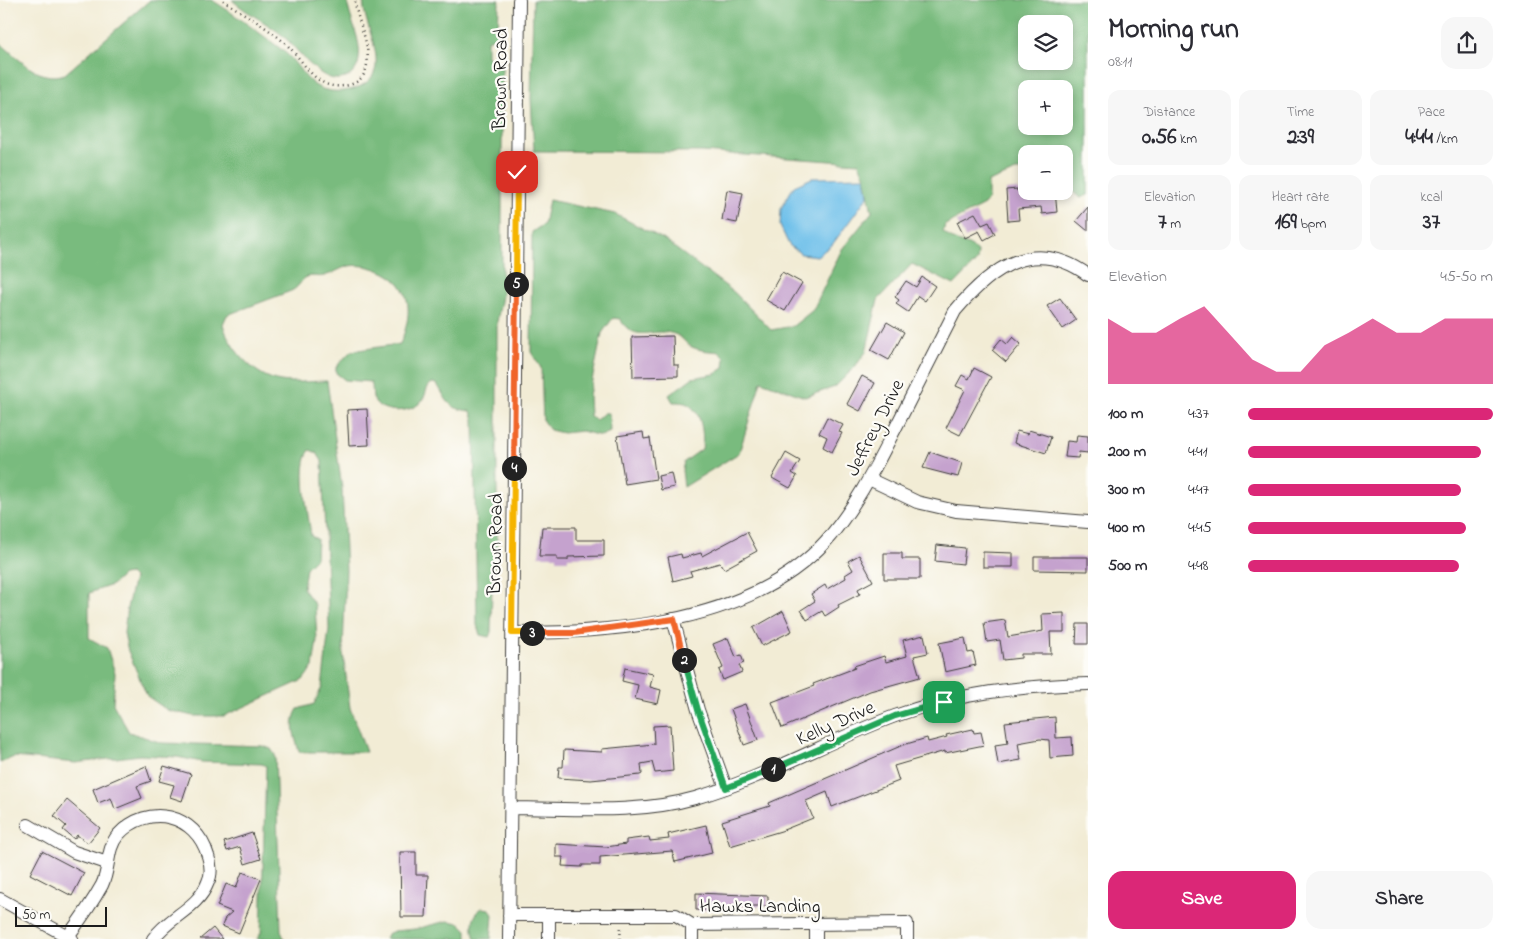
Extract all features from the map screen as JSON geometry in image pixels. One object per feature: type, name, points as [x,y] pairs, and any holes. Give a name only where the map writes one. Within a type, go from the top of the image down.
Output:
[{"type":"street","name":"Brown Road","points":[[509,939],[519,0]]},
{"type":"street","name":"Jeffrey Drive","points":[[512,633],[574,633],[674,619],[743,598],[790,573],[825,542],[852,507],[869,479],[955,311],[972,290],[992,272],[1016,259],[1044,257],[1053,259],[1072,264],[1088,276]]},
{"type":"street","points":[[869,479],[917,502],[956,511],[1088,522]]},
{"type":"street","points":[[674,619],[698,710],[726,788]]},
{"type":"street","name":"Kelly Drive","points":[[510,808],[590,810],[644,807],[693,798],[726,788],[903,713],[997,691],[1046,685],[1088,684]]},
{"type":"street","points":[[0,899],[68,938],[102,885],[107,863],[118,835],[131,824],[147,818],[166,817],[186,823],[199,834],[211,866],[209,881],[201,896],[190,907],[172,918],[154,939]]},
{"type":"street","points":[[28,825],[74,852],[107,863]]},
{"type":"street","name":"Hawks Landing","points":[[510,915],[676,914],[692,925],[907,923],[907,939]]},
{"type":"street","points":[[549,939],[550,915]]},
{"type":"street","points":[[816,924],[816,939]]},
{"type":"street","points":[[692,925],[692,939]]},
{"type":"path","points":[[223,0],[286,44],[310,75],[320,82],[343,86],[355,83],[365,74],[368,61],[367,45],[356,15],[355,0]]},
{"type":"green space","points":[[150,0],[211,0],[237,16],[283,51],[316,86],[333,91],[342,91],[352,90],[368,81],[376,66],[375,50],[363,0],[499,0],[498,36],[487,40],[487,57],[502,65],[502,296],[497,322],[497,550],[492,583],[491,632],[489,637],[480,635],[477,625],[474,419],[471,411],[463,410],[449,403],[437,384],[432,383],[428,387],[419,404],[408,409],[394,411],[382,407],[375,402],[371,382],[345,380],[336,373],[336,367],[351,351],[400,344],[407,322],[407,300],[397,281],[378,270],[356,265],[324,276],[307,277],[291,291],[227,315],[223,324],[230,342],[236,350],[250,366],[267,377],[288,382],[327,381],[342,488],[346,570],[343,652],[350,708],[366,752],[299,752],[293,725],[298,709],[314,704],[322,687],[329,629],[322,461],[317,453],[310,450],[304,468],[311,536],[317,539],[316,558],[306,568],[303,588],[315,605],[317,640],[313,667],[303,680],[224,716],[193,716],[167,710],[147,696],[128,651],[124,633],[127,608],[134,578],[130,574],[123,575],[112,585],[89,593],[89,638],[107,648],[115,673],[113,704],[129,732],[162,743],[263,746],[271,749],[275,755],[281,930],[284,939],[257,939],[261,933],[266,766],[262,764],[202,762],[177,757],[140,755],[76,763],[14,757],[0,763],[0,43],[22,62],[38,72],[55,76],[65,74]]},
{"type":"green space","points":[[232,0],[347,0],[359,44],[358,65],[352,74],[338,79],[320,73],[282,35]]},
{"type":"green space","points":[[533,0],[1088,0],[1088,195],[1081,198],[1073,191],[1073,145],[1018,145],[1018,171],[988,182],[988,199],[984,205],[945,225],[943,232],[957,241],[969,245],[978,252],[977,261],[954,285],[912,264],[878,300],[866,352],[854,368],[835,387],[805,397],[761,381],[739,453],[684,487],[682,470],[684,462],[702,449],[703,437],[697,413],[686,403],[673,402],[669,395],[692,378],[715,374],[724,368],[725,358],[720,352],[695,348],[677,335],[669,333],[639,333],[632,331],[620,319],[613,318],[602,333],[589,395],[590,416],[596,420],[604,413],[609,413],[610,432],[601,436],[582,431],[563,433],[550,430],[543,421],[541,368],[531,352],[532,232],[544,224],[549,200],[615,214],[663,239],[735,293],[771,330],[793,326],[813,310],[842,249],[872,212],[865,177],[859,163],[702,152],[534,151],[531,99]]},
{"type":"green space","points":[[482,908],[490,909],[493,915],[491,939],[475,939],[473,922],[476,914]]},
{"type":"green space","points":[[447,921],[460,923],[467,930],[467,939],[385,939],[387,934],[394,931],[415,929]]},
{"type":"water","points":[[865,177],[868,196],[832,245],[817,256],[801,254],[789,245],[780,226],[781,208],[794,186],[812,178]]},
{"type":"building","points":[[1017,189],[1018,200],[1056,200],[1057,212],[1042,214],[1041,207],[1018,209],[1019,220],[1008,221],[1006,190]]},
{"type":"building","points":[[727,190],[743,193],[737,223],[722,220]]},
{"type":"building","points":[[1088,207],[1088,231],[1076,221]]},
{"type":"building","points":[[975,213],[982,225],[989,222],[995,234],[984,240],[979,231],[965,238],[957,222]]},
{"type":"building","points":[[782,272],[802,283],[785,311],[766,300]]},
{"type":"building","points":[[922,277],[935,286],[925,301],[918,296],[908,312],[896,304],[899,300],[895,297],[906,281],[916,287]]},
{"type":"building","points":[[1060,298],[1076,320],[1063,329],[1047,306]]},
{"type":"building","points":[[887,322],[904,332],[889,360],[871,350]]},
{"type":"building","points":[[673,336],[674,365],[678,365],[678,376],[633,377],[632,337]]},
{"type":"building","points":[[1013,337],[1021,344],[1006,362],[992,350],[1001,339],[1007,344]]},
{"type":"building","points":[[974,368],[991,377],[960,435],[946,428],[965,390],[956,386],[962,375],[969,379]]},
{"type":"building","points":[[862,376],[875,383],[860,411],[847,404]]},
{"type":"building","points":[[367,409],[369,445],[349,446],[347,410]]},
{"type":"building","points":[[827,417],[843,425],[839,432],[842,433],[832,452],[823,447],[827,437],[819,433]]},
{"type":"building","points":[[1029,430],[1051,437],[1046,453],[1014,443],[1017,431],[1028,434]]},
{"type":"building","points":[[643,432],[644,439],[650,438],[656,479],[625,484],[617,436]]},
{"type":"building","points":[[1077,435],[1088,436],[1088,453],[1079,452],[1078,458],[1065,457],[1067,441],[1076,442]]},
{"type":"building","points":[[930,452],[962,463],[958,477],[923,468]]},
{"type":"building","points":[[786,453],[800,461],[792,473],[797,476],[790,488],[772,478]]},
{"type":"building","points":[[671,473],[674,487],[661,490],[658,476]]},
{"type":"building","points":[[542,527],[576,527],[576,540],[604,540],[604,556],[568,557],[568,560],[557,560],[557,556],[539,556]]},
{"type":"building","points":[[747,532],[757,551],[724,569],[720,563],[690,571],[692,576],[673,581],[668,557],[681,554],[682,558],[701,553],[702,556]]},
{"type":"building","points":[[937,545],[965,548],[963,564],[935,561]]},
{"type":"building","points":[[983,552],[1013,553],[1013,567],[983,567]]},
{"type":"building","points":[[884,553],[902,553],[902,559],[920,559],[920,579],[884,579]]},
{"type":"building","points":[[859,555],[873,581],[858,589],[860,594],[838,605],[839,607],[825,616],[822,611],[807,620],[801,610],[815,601],[811,594],[825,585],[827,589],[846,578],[845,575],[853,570],[848,561]]},
{"type":"building","points":[[1034,557],[1088,557],[1088,571],[1034,570]]},
{"type":"building","points":[[783,611],[792,631],[762,646],[753,628]]},
{"type":"building","points":[[1064,613],[1064,632],[1050,632],[1051,654],[1021,654],[1021,658],[1003,660],[1000,640],[987,642],[984,623],[1005,620],[1008,637],[1043,631],[1042,614]]},
{"type":"building","points":[[1077,624],[1088,624],[1088,644],[1076,644]]},
{"type":"building","points":[[924,635],[928,653],[914,656],[920,677],[870,691],[782,728],[772,702],[855,668],[854,666],[884,656],[886,662],[907,656],[903,640]]},
{"type":"building","points":[[728,638],[736,657],[741,655],[744,663],[739,665],[742,672],[723,680],[719,670],[723,668],[713,644]]},
{"type":"building","points":[[965,638],[968,653],[973,652],[976,665],[945,672],[939,643]]},
{"type":"building","points":[[625,668],[653,674],[650,687],[661,690],[658,704],[635,699],[638,685],[622,681]]},
{"type":"building","points":[[745,704],[758,740],[744,745],[731,709]]},
{"type":"building","points":[[1055,717],[1056,738],[1072,737],[1073,756],[1050,758],[1049,740],[1040,739],[1018,743],[1021,760],[998,764],[995,745],[1008,743],[1005,722]]},
{"type":"building","points":[[670,725],[673,771],[655,773],[652,762],[641,764],[642,774],[640,775],[591,780],[558,778],[559,767],[563,767],[564,750],[602,752],[602,749],[654,744],[653,726]]},
{"type":"building","points":[[973,729],[974,733],[981,732],[984,745],[945,753],[945,751],[894,766],[899,781],[832,807],[827,792],[806,801],[813,818],[781,831],[730,846],[722,821],[770,806],[769,803],[903,745],[927,738],[928,742],[947,737],[946,735]]},
{"type":"building","points":[[146,766],[151,781],[137,786],[142,798],[115,809],[111,798],[98,803],[93,789]]},
{"type":"building","points":[[164,766],[191,774],[182,801],[170,797],[174,785],[159,781]]},
{"type":"building","points":[[67,800],[100,828],[88,843],[77,835],[74,839],[63,830],[66,826],[54,816]]},
{"type":"building","points":[[706,825],[712,853],[675,862],[672,851],[600,857],[600,865],[582,865],[582,867],[562,866],[563,857],[556,857],[556,844],[606,847],[626,844],[626,840],[649,837],[650,841],[669,839],[668,834]]},
{"type":"building","points":[[252,833],[261,859],[245,864],[240,847],[227,851],[224,842]]},
{"type":"building","points":[[42,851],[84,873],[72,896],[30,874]]},
{"type":"building","points":[[400,852],[416,852],[416,875],[428,875],[426,917],[401,917]]},
{"type":"building","points":[[242,872],[261,879],[239,933],[222,926],[225,918],[232,912],[217,906],[226,884],[236,888]]},
{"type":"building","points":[[696,893],[768,896],[768,906],[730,906],[730,910],[696,910]]},
{"type":"building","points":[[213,928],[222,939],[200,939]]},
{"type":"route","points":[[517,172],[512,633],[574,633],[674,619],[698,710],[726,788],[895,716],[944,702]]}]
